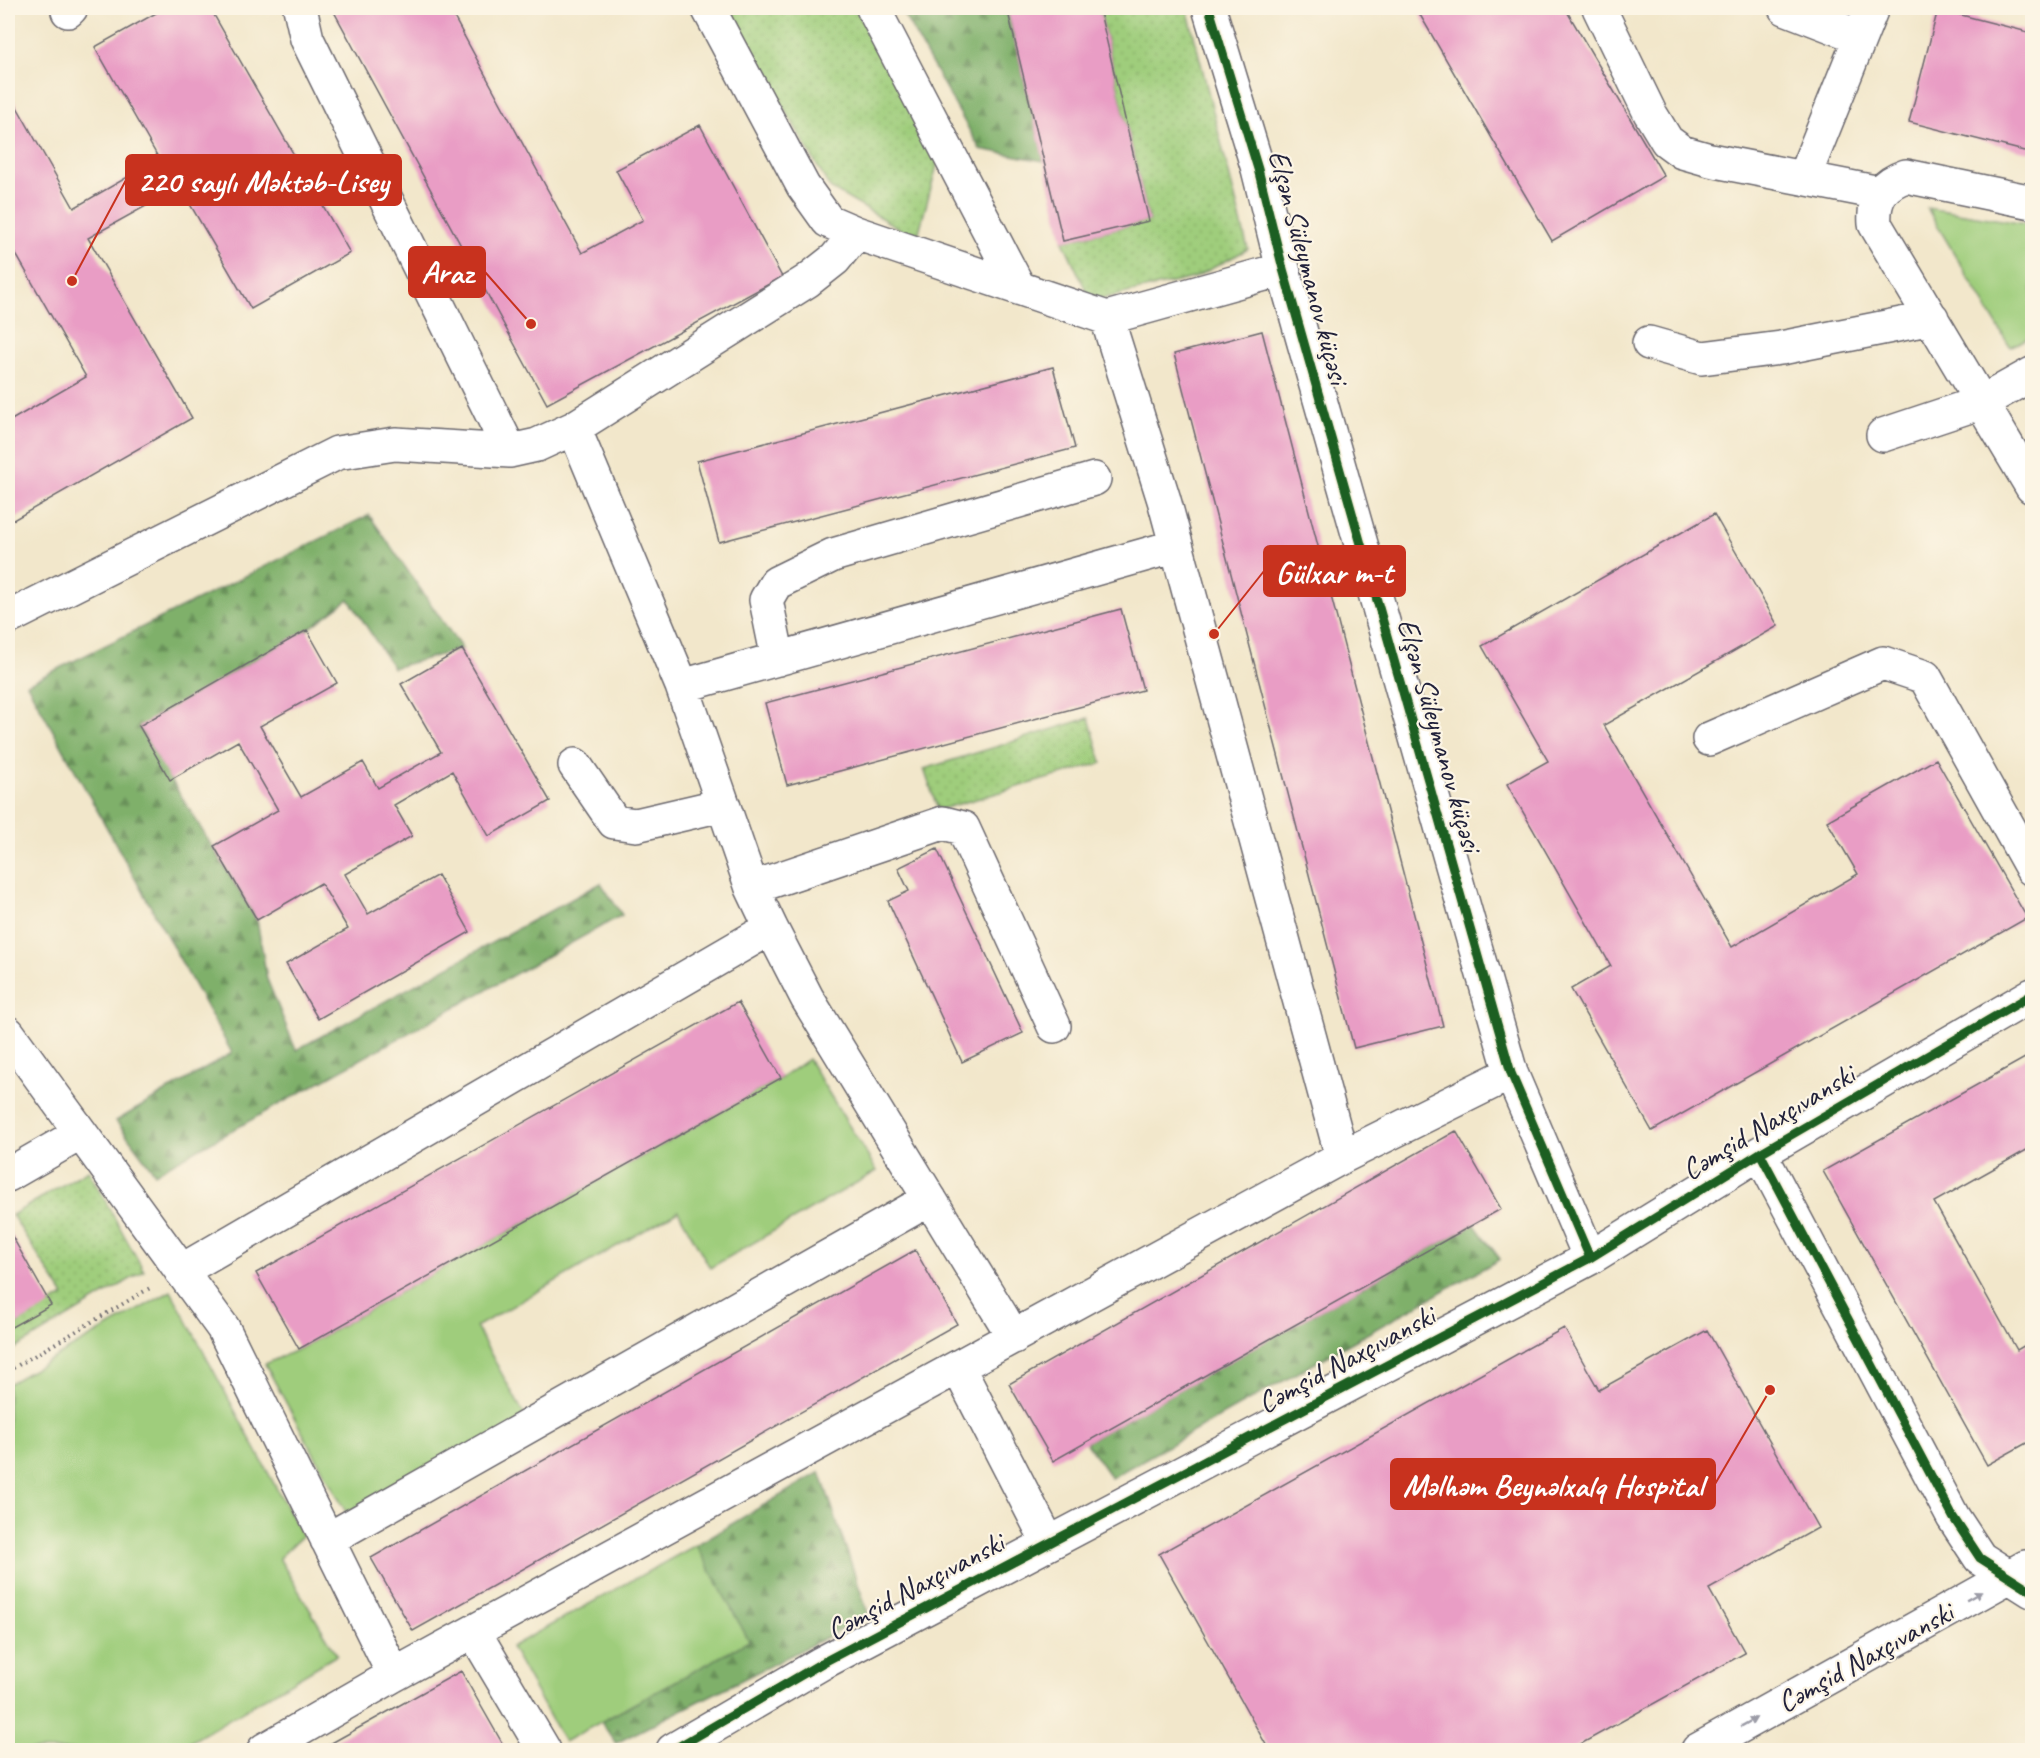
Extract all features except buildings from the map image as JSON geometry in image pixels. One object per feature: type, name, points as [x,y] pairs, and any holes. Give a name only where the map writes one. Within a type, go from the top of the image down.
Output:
[{"type":"street","points":[[300,8],[307,39],[510,451]]},
{"type":"street","points":[[708,8],[803,186],[828,221],[856,233],[1107,318],[1283,269]]},
{"type":"street","points":[[873,8],[1019,288]]},
{"type":"street","name":"Elşən Süleymanov küçəsi","points":[[1209,8],[1258,170],[1283,269],[1511,1073],[1590,1258]]},
{"type":"street","points":[[1599,8],[1650,113],[1668,141],[1682,152],[1710,160],[1880,193]]},
{"type":"street","points":[[1785,8],[1866,22],[1804,177]]},
{"type":"street","points":[[2032,202],[1906,176],[1890,181],[1880,193],[1874,208],[1875,224],[2032,487]]},
{"type":"street","points":[[8,618],[336,453],[395,444],[510,451],[537,445],[574,428],[807,281],[835,259],[856,233]]},
{"type":"street","points":[[1107,318],[1176,546],[1342,1157]]},
{"type":"street","points":[[1649,343],[1702,358],[1781,348],[1932,318]]},
{"type":"street","points":[[1883,435],[1982,402],[2032,374]]},
{"type":"street","points":[[574,428],[682,686],[752,888],[771,928],[807,998],[1014,1337]]},
{"type":"street","points":[[778,659],[766,600],[776,583],[833,555],[1094,479]]},
{"type":"street","points":[[682,686],[1176,546]]},
{"type":"street","points":[[1709,739],[1883,663],[1925,677],[2032,870]]},
{"type":"street","points":[[575,765],[614,822],[636,825],[722,805]]},
{"type":"street","points":[[752,888],[943,823],[963,828],[1054,1026]]},
{"type":"street","points":[[181,1271],[771,928]]},
{"type":"street","name":"Cəmşid Naxçıvanski","points":[[673,1750],[822,1663],[1590,1258],[1760,1153],[2032,995]]},
{"type":"street","points":[[8,1033],[223,1328],[394,1676]]},
{"type":"street","points":[[264,1750],[394,1676],[1342,1157],[1511,1073]]},
{"type":"street","points":[[8,1175],[81,1133]]},
{"type":"street","points":[[1760,1153],[1953,1517],[1980,1558],[2025,1577]]},
{"type":"street","points":[[327,1540],[930,1199]]},
{"type":"street","points":[[958,1367],[1048,1542]]},
{"type":"street","name":"Cəmşid Naxçıvanski","points":[[1698,1750],[2025,1577]]},
{"type":"street","points":[[474,1632],[544,1750]]},
{"type":"path","points":[[8,1371],[100,1315],[181,1271]]},
{"type":"green space","points":[[727,8],[856,8],[888,67],[941,151],[917,239],[830,188]]},
{"type":"green space","points":[[900,8],[1007,8],[1044,161],[980,149]]},
{"type":"green space","points":[[1099,8],[1187,8],[1248,249],[1194,278],[1091,301],[1063,241],[1149,221]]},
{"type":"green space","points":[[1927,208],[2032,225],[2032,336],[2010,347]]},
{"type":"green space","points":[[369,515],[462,649],[393,668],[349,599],[307,630],[139,727],[257,920],[267,979],[296,1050],[601,883],[622,915],[155,1173],[116,1121],[232,1053],[27,684]]},
{"type":"green space","points":[[1089,718],[1102,763],[938,810],[924,769]]},
{"type":"green space","points":[[808,1059],[877,1171],[710,1268],[678,1211],[476,1327],[530,1425],[353,1525],[265,1364],[299,1349],[781,1078]]},
{"type":"green space","points":[[88,1170],[144,1271],[8,1353],[8,1329],[64,1296],[12,1215]]},
{"type":"green space","points":[[1474,1224],[1500,1259],[1111,1478],[1086,1442]]},
{"type":"green space","points":[[171,1291],[302,1536],[279,1558],[337,1655],[177,1750],[14,1750],[8,1740],[8,1384]]},
{"type":"green space","points":[[820,1472],[869,1616],[616,1743],[601,1722],[749,1641],[696,1545]]},
{"type":"green space","points":[[696,1545],[749,1641],[564,1742],[511,1647]]},
{"type":"cycle path","points":[[1209,8],[1258,169],[1283,269],[1511,1073],[1590,1258]]},
{"type":"cycle path","points":[[673,1750],[822,1663],[1590,1258],[1760,1153],[2032,995]]},
{"type":"cycle path","points":[[1760,1153],[1953,1517],[1980,1558],[2032,1591]]},
{"type":"place","name":"220 saylı Məktəb-Lisey","points":[[72,281]]},
{"type":"place","name":"Araz","points":[[531,324]]},
{"type":"place","name":"Gülxar m-t","points":[[1214,634]]},
{"type":"place","name":"Məlhəm Beynəlxalq Hospital","points":[[1770,1390]]}]
